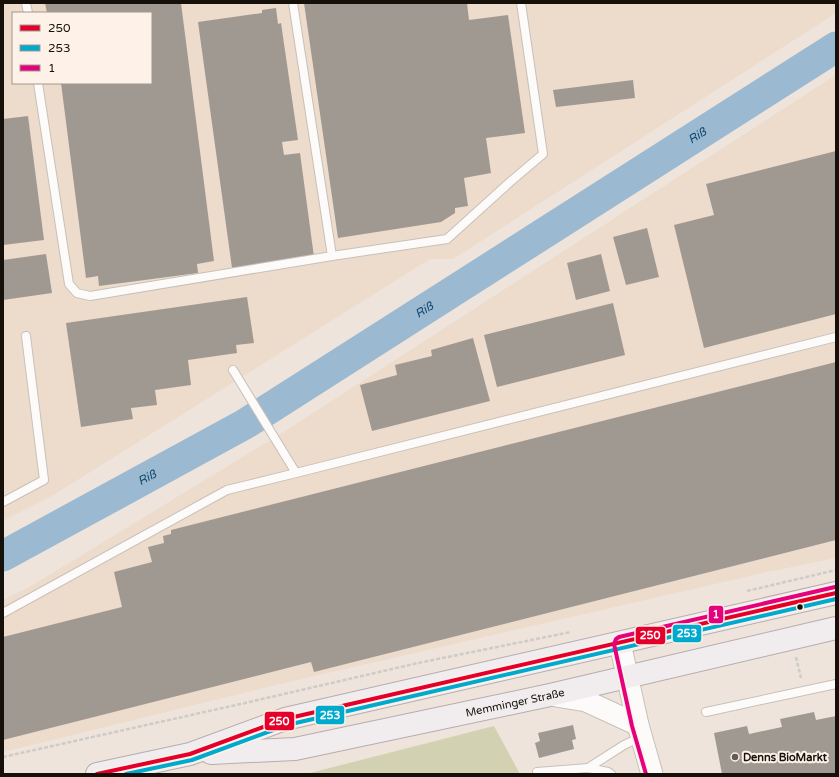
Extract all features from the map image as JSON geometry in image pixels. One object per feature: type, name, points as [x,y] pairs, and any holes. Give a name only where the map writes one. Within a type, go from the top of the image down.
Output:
[{"type":"main road","name":"Memminger Straße","points":[[96,774],[190,754],[285,719],[836,594]]},
{"type":"main road","name":"Memminger Straße","points":[[190,754],[295,749],[550,695],[836,628]]},
{"type":"street","points":[[620,643],[639,731],[652,774]]},
{"type":"street","points":[[550,695],[586,700],[639,731]]},
{"type":"lane","points":[[293,3],[332,256]]},
{"type":"lane","points":[[38,84],[69,284],[77,293],[90,296],[332,256],[447,239],[543,154],[522,3]]},
{"type":"lane","points":[[3,502],[44,480],[26,336]]},
{"type":"lane","points":[[3,613],[227,490],[836,337]]},
{"type":"lane","points":[[233,370],[296,473]]},
{"type":"lane","points":[[706,712],[836,684]]},
{"type":"lane","points":[[588,768],[624,745],[639,731]]},
{"type":"lane","points":[[537,772],[588,768],[611,774]]},
{"type":"path","points":[[745,592],[836,570]]},
{"type":"path","points":[[3,757],[418,663],[578,630]]},
{"type":"path","points":[[796,657],[804,691]]},
{"type":"shaded area","points":[[3,3],[836,3],[836,13],[453,259],[430,259],[55,494],[3,521]]},
{"type":"shaded area","points":[[836,75],[836,558],[767,572],[284,683],[3,752],[3,600],[33,585],[290,428]]},
{"type":"green space","points":[[494,726],[520,774],[306,774]]},
{"type":"building","points":[[45,3],[181,3],[214,261],[197,264],[198,273],[99,286],[98,276],[86,278],[61,84],[152,84],[152,12],[47,12]]},
{"type":"building","points":[[304,3],[467,3],[469,20],[508,15],[525,133],[486,138],[491,173],[464,178],[468,206],[455,208],[455,213],[441,222],[338,238]]},
{"type":"building","points":[[276,8],[278,24],[281,23],[298,140],[282,142],[284,155],[300,153],[314,257],[232,268],[198,22],[262,13],[262,10]]},
{"type":"building","points":[[633,80],[635,98],[556,107],[553,90]]},
{"type":"building","points":[[28,116],[44,240],[3,245],[3,119]]},
{"type":"building","points":[[836,151],[836,314],[704,348],[674,225],[714,215],[706,184]]},
{"type":"building","points":[[647,228],[659,277],[626,285],[613,237]]},
{"type":"building","points":[[46,254],[52,293],[3,300],[3,260]]},
{"type":"building","points":[[601,254],[610,291],[576,300],[567,263]]},
{"type":"building","points":[[247,297],[254,343],[236,345],[237,353],[188,360],[191,385],[155,390],[157,405],[131,408],[133,419],[81,427],[66,323]]},
{"type":"building","points":[[613,303],[625,355],[497,387],[484,335]]},
{"type":"building","points":[[473,338],[490,401],[372,431],[360,385],[397,375],[395,365],[432,356],[431,350]]},
{"type":"building","points":[[836,362],[836,540],[314,672],[311,662],[3,740],[3,637],[122,607],[114,572],[152,562],[148,547],[164,543],[163,536],[171,534],[171,530]]},
{"type":"building","points":[[814,712],[816,720],[836,716],[836,774],[722,774],[714,733],[747,726],[749,734],[782,727],[780,719]]},
{"type":"building","points":[[573,725],[576,739],[572,740],[574,749],[539,758],[535,743],[540,741],[538,733]]},
{"type":"waterway","name":"Riß","points":[[3,556],[245,424],[836,47]]},
{"type":"transit line","name":"1","points":[[646,774],[632,726],[614,644],[616,639],[619,637],[835,587]]},
{"type":"transit line","name":"250","points":[[97,774],[190,754],[285,719],[836,593]]},
{"type":"transit line","name":"253","points":[[126,774],[192,760],[287,725],[836,599]]},
{"type":"place","name":"Denns BioMarkt","points":[[735,757]]}]
